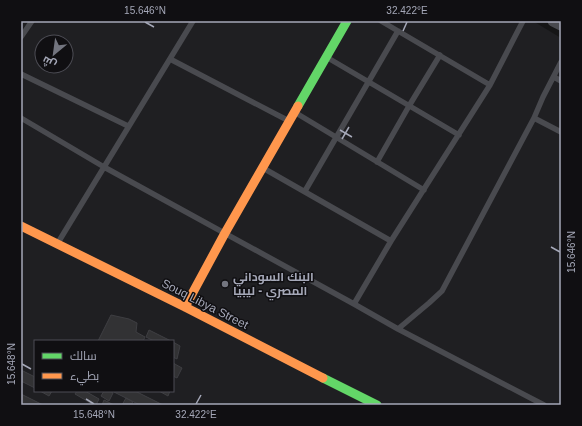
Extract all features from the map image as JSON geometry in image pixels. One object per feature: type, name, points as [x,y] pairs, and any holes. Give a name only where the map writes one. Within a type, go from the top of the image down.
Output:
[{"type":"main road","points":[[185,307],[262,167],[347,21]]},
{"type":"main road","name":"Souq Libya Street","points":[[21,226],[185,307],[377,405]]},
{"type":"street","points":[[553,21],[561,25]]},
{"type":"lane","points":[[21,37],[32,21]]},
{"type":"lane","points":[[57,244],[193,21]]},
{"type":"lane","points":[[381,21],[490,85]]},
{"type":"lane","points":[[354,304],[490,85],[522,21]]},
{"type":"lane","points":[[306,191],[398,31]]},
{"type":"lane","points":[[377,162],[440,55]]},
{"type":"lane","points":[[326,56],[459,135]]},
{"type":"lane","points":[[170,59],[289,121]]},
{"type":"lane","points":[[398,329],[442,291],[534,118],[561,62]]},
{"type":"lane","points":[[21,74],[128,126]]},
{"type":"lane","points":[[554,77],[561,82]]},
{"type":"lane","points":[[294,112],[424,190]]},
{"type":"lane","points":[[21,118],[104,167],[398,329],[544,405]]},
{"type":"lane","points":[[534,118],[561,132]]},
{"type":"lane","points":[[262,167],[392,241]]},
{"type":"shaded area","points":[[21,21],[533,21],[561,38],[561,405],[21,405]]},
{"type":"building","points":[[111,315],[129,319],[137,323],[136,332],[145,337],[144,340],[98,340]]},
{"type":"building","points":[[149,330],[169,340],[152,340],[146,337]]},
{"type":"building","points":[[174,343],[180,346],[177,359],[174,358]]},
{"type":"building","points":[[174,364],[182,368],[177,378],[174,376]]},
{"type":"building","points":[[21,370],[34,376],[34,388],[21,381]]},
{"type":"building","points":[[42,392],[51,392],[49,396]]},
{"type":"building","points":[[76,392],[87,392],[99,399],[96,405],[94,405],[75,394]]},
{"type":"building","points":[[103,392],[113,393],[109,401],[101,396]]},
{"type":"building","points":[[114,392],[137,392],[163,405],[140,405]]},
{"type":"building","points":[[161,392],[170,392],[168,396]]},
{"type":"building","points":[[21,394],[43,405],[21,404]]},
{"type":"building","points":[[126,398],[133,402],[131,405],[122,405]]},
{"type":"building","points":[[104,400],[114,405],[102,405]]},
{"type":"traffic: fast","points":[[298,106],[347,21]]},
{"type":"traffic: fast","points":[[323,378],[377,405]]},
{"type":"traffic: slow","points":[[185,307],[225,233],[298,106]]},
{"type":"traffic: slow","points":[[21,226],[185,307],[323,378]]},
{"type":"place","name":"البنك السوداني المصري - ليبيا","points":[[225,284]]}]
